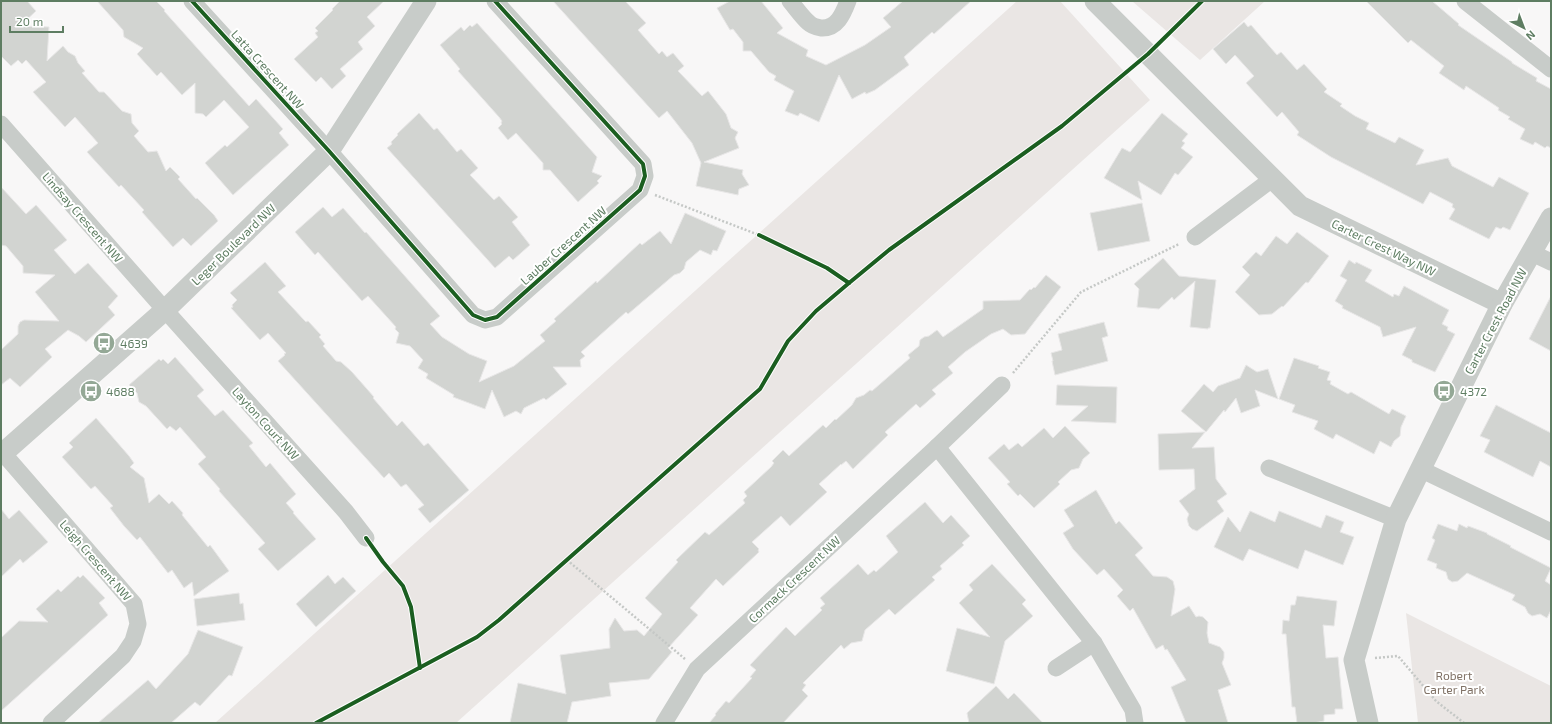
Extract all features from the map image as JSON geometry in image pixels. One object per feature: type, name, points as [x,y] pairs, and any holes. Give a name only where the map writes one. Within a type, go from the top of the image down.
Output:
[{"type":"street","name":"Latta Crescent NW","points":[[192,1],[329,151]]},
{"type":"street","name":"Leger Boulevard NW","points":[[2,454],[165,310],[329,151],[426,1]]},
{"type":"street","points":[[495,1],[643,164],[645,176],[640,190]]},
{"type":"street","points":[[790,1],[808,23],[814,27],[823,28],[831,27],[839,20],[848,1]]},
{"type":"street","name":"Carter Crest Way NW","points":[[1095,1],[1300,206],[1502,304]]},
{"type":"street","points":[[1465,1],[1551,69]]},
{"type":"street","name":"Lindsay Crescent NW","points":[[1,124],[165,310]]},
{"type":"street","name":"Lauber Crescent NW","points":[[329,151],[474,315],[485,320],[497,317],[640,190]]},
{"type":"street","points":[[1195,236],[1272,179]]},
{"type":"street","name":"Carter Crest Road NW","points":[[1368,723],[1354,660],[1396,519],[1502,304],[1551,218]]},
{"type":"street","points":[[1532,252],[1551,262]]},
{"type":"street","name":"Layton Court NW","points":[[165,310],[346,512],[366,538]]},
{"type":"street","name":"Cormack Crescent NW","points":[[664,723],[697,669],[1002,385]]},
{"type":"street","points":[[937,447],[1094,644],[1133,710],[1135,723]]},
{"type":"street","name":"Leigh Crescent NW","points":[[2,454],[134,604],[138,624],[133,641],[124,656],[52,723]]},
{"type":"street","points":[[1269,468],[1396,519]]},
{"type":"street","points":[[1420,469],[1551,532]]},
{"type":"street","points":[[1056,668],[1094,644]]},
{"type":"path","points":[[640,190],[766,238]]},
{"type":"path","points":[[1002,385],[1081,292],[1195,236]]},
{"type":"path","points":[[562,565],[573,555]]},
{"type":"path","points":[[567,560],[697,669]]},
{"type":"path","points":[[1354,660],[1398,656],[1436,700],[1464,723]]},
{"type":"green space","points":[[1017,1],[1060,1],[1150,100],[456,723],[215,723]]},
{"type":"green space","points":[[1132,1],[1265,1],[1200,60]]},
{"type":"green space","name":"Robert Carter Park","points":[[1406,613],[1551,686],[1551,723],[1418,723]]},
{"type":"building","points":[[1,1],[27,1],[36,11],[20,26],[49,27],[47,61],[63,46],[68,52],[75,56],[78,63],[85,71],[82,73],[99,92],[104,92],[122,111],[131,114],[132,123],[139,131],[134,136],[148,152],[157,151],[166,171],[170,167],[180,177],[178,179],[196,199],[197,198],[214,215],[218,221],[191,246],[183,238],[173,247],[142,212],[144,210],[121,185],[119,187],[87,152],[98,143],[75,117],[65,127],[33,92],[46,82],[26,60],[22,64],[18,60],[11,66],[1,56]]},
{"type":"building","points":[[97,1],[156,1],[249,106],[256,99],[283,129],[279,133],[289,145],[233,195],[205,163],[225,145],[227,147],[249,127],[224,100],[206,117],[203,114],[195,113],[195,83],[182,95],[161,72],[157,76],[137,54],[143,48],[124,37],[123,30]]},
{"type":"building","points":[[340,1],[384,1],[367,17],[375,26],[358,42],[363,49],[340,69],[346,76],[332,89],[321,77],[316,82],[294,59],[318,37],[315,33],[318,31],[315,28]]},
{"type":"building","points":[[553,1],[625,1],[646,23],[638,30],[659,54],[662,51],[667,57],[673,53],[684,66],[678,71],[702,96],[708,91],[726,114],[731,128],[738,132],[735,138],[739,148],[704,162],[743,170],[742,174],[749,185],[739,189],[738,195],[696,186],[701,163],[692,143],[667,111],[659,118]]},
{"type":"building","points":[[730,1],[761,1],[783,28],[777,33],[808,50],[806,56],[826,65],[865,45],[891,27],[883,18],[903,1],[971,1],[934,34],[932,32],[904,57],[909,65],[875,90],[866,94],[865,92],[852,99],[839,75],[819,122],[800,113],[798,116],[785,111],[794,91],[774,80],[776,76],[769,72],[751,51],[743,51],[743,42],[733,29],[730,30],[717,8]]},
{"type":"building","points":[[1366,1],[1432,1],[1459,24],[1458,25],[1512,63],[1537,78],[1536,81],[1551,89],[1551,148],[1547,146],[1545,148],[1535,142],[1533,145],[1520,139],[1525,129],[1508,119],[1510,117],[1498,110],[1499,108],[1466,86],[1464,90],[1439,73],[1444,66],[1411,40],[1408,43]]},
{"type":"building","points":[[1244,22],[1248,27],[1251,25],[1277,55],[1281,52],[1297,70],[1304,64],[1327,89],[1324,92],[1342,104],[1340,106],[1369,123],[1366,129],[1395,143],[1399,137],[1424,150],[1416,165],[1448,158],[1452,166],[1493,187],[1499,177],[1529,193],[1510,230],[1503,227],[1501,229],[1496,227],[1489,239],[1449,219],[1455,209],[1452,207],[1453,204],[1430,192],[1423,204],[1331,157],[1297,135],[1299,132],[1282,112],[1277,117],[1246,83],[1254,76],[1235,55],[1226,64],[1213,49]]},
{"type":"building","points":[[477,23],[597,157],[592,172],[602,176],[597,181],[599,183],[578,202],[550,170],[543,170],[543,163],[516,133],[508,140],[498,128],[502,124],[502,121],[458,71],[460,69],[440,45],[461,27],[464,31],[470,25],[472,27]]},
{"type":"building","points":[[419,113],[434,130],[437,128],[457,152],[461,149],[478,168],[470,175],[494,200],[499,196],[518,217],[512,222],[530,245],[513,260],[509,256],[495,268],[387,148],[392,144],[391,142],[398,135],[397,134]]},
{"type":"building","points":[[1162,113],[1188,134],[1182,141],[1185,143],[1181,148],[1193,157],[1178,175],[1175,173],[1161,195],[1138,181],[1142,200],[1104,178],[1122,148],[1130,152]]},
{"type":"building","points":[[1,187],[26,214],[36,205],[67,240],[54,250],[75,274],[88,263],[118,296],[108,307],[115,315],[86,342],[68,330],[45,349],[52,357],[20,387],[10,378],[1,385],[1,350],[18,334],[18,326],[20,322],[24,320],[59,321],[35,292],[55,275],[23,273],[23,266],[6,246],[1,245]]},
{"type":"building","points":[[1142,203],[1150,241],[1098,251],[1090,213]]},
{"type":"building","points":[[323,207],[332,217],[343,208],[365,233],[366,232],[440,316],[430,324],[442,337],[469,354],[487,361],[479,382],[514,366],[545,341],[540,335],[556,321],[554,319],[596,281],[597,283],[640,243],[642,245],[660,231],[671,244],[685,213],[726,231],[717,251],[713,250],[711,255],[700,250],[686,262],[684,269],[680,273],[674,275],[628,314],[626,312],[581,352],[585,356],[580,360],[581,367],[553,367],[567,384],[546,400],[544,398],[524,408],[521,414],[516,411],[504,417],[492,390],[485,409],[453,397],[454,395],[426,378],[428,374],[418,368],[423,360],[410,346],[396,343],[399,333],[395,329],[396,327],[368,296],[362,301],[318,252],[315,255],[295,232]]},
{"type":"building","points":[[1297,232],[1329,256],[1308,283],[1306,282],[1283,307],[1282,306],[1272,314],[1259,315],[1235,292],[1250,275],[1242,267],[1256,252],[1261,256],[1276,236],[1287,244]]},
{"type":"building","points":[[1163,258],[1179,276],[1216,280],[1210,328],[1190,327],[1195,281],[1174,300],[1172,297],[1159,309],[1137,307],[1139,289],[1134,284]]},
{"type":"building","points":[[1349,260],[1355,264],[1356,262],[1372,270],[1365,281],[1393,297],[1394,294],[1399,296],[1404,286],[1449,310],[1442,324],[1448,327],[1447,330],[1455,334],[1435,372],[1412,362],[1412,360],[1402,355],[1416,327],[1383,337],[1380,327],[1342,308],[1343,306],[1335,301],[1347,280],[1340,276]]},
{"type":"building","points":[[265,262],[286,286],[278,292],[306,322],[308,321],[321,335],[319,337],[325,344],[323,346],[336,361],[341,362],[352,372],[397,426],[402,421],[424,446],[428,443],[469,490],[430,523],[418,509],[424,505],[406,484],[401,487],[389,473],[384,478],[278,361],[286,353],[268,333],[260,340],[231,308],[237,300],[230,293]]},
{"type":"building","points":[[1046,275],[1061,287],[1025,334],[1011,335],[1003,329],[991,334],[965,352],[948,367],[953,373],[932,390],[936,394],[920,408],[916,404],[885,432],[888,435],[853,469],[846,461],[819,484],[827,492],[790,526],[781,516],[752,542],[759,549],[759,552],[723,586],[716,579],[690,608],[698,615],[668,648],[672,652],[649,679],[609,683],[611,696],[572,702],[567,723],[510,723],[518,683],[566,694],[560,655],[610,648],[609,629],[615,618],[624,631],[637,630],[644,636],[662,614],[645,598],[678,562],[676,560],[705,532],[709,535],[745,503],[743,500],[747,496],[744,492],[771,467],[774,463],[772,461],[783,450],[789,456],[823,425],[826,428],[835,419],[836,420],[852,405],[856,398],[864,395],[870,390],[872,391],[910,358],[908,355],[919,346],[920,340],[924,337],[929,336],[937,330],[943,337],[983,309],[983,301],[1020,300],[1030,289],[1035,288]]},
{"type":"building","points":[[1551,296],[1551,351],[1529,339]]},
{"type":"building","points":[[1104,322],[1108,336],[1102,338],[1108,361],[1055,375],[1051,353],[1062,350],[1058,334]]},
{"type":"building","points":[[175,357],[204,390],[197,396],[215,416],[223,410],[253,443],[249,446],[266,467],[270,463],[296,494],[286,503],[316,539],[278,571],[258,549],[265,543],[219,491],[220,489],[198,464],[206,457],[180,427],[176,431],[170,426],[167,429],[146,406],[139,402],[137,393],[129,385],[159,359],[161,361],[163,359],[168,364]]},
{"type":"building","points":[[1294,358],[1319,366],[1318,368],[1330,372],[1327,380],[1331,381],[1330,384],[1348,394],[1351,392],[1389,414],[1392,409],[1406,416],[1401,427],[1400,436],[1394,441],[1391,447],[1380,441],[1374,454],[1336,434],[1333,439],[1314,429],[1318,421],[1292,412],[1295,405],[1279,399]]},
{"type":"building","points":[[1246,365],[1257,372],[1268,369],[1278,399],[1255,390],[1260,406],[1241,413],[1236,398],[1206,432],[1181,411],[1204,384],[1213,392],[1218,386],[1240,378]]},
{"type":"building","points":[[1057,385],[1117,387],[1116,423],[1071,421],[1088,406],[1056,405]]},
{"type":"building","points":[[1496,405],[1551,433],[1551,467],[1540,461],[1533,477],[1484,452],[1490,440],[1480,436]]},
{"type":"building","points":[[96,418],[134,463],[130,467],[144,478],[149,503],[159,494],[169,504],[172,501],[183,513],[182,515],[208,547],[210,545],[229,571],[194,596],[192,582],[184,588],[172,570],[168,573],[140,537],[137,540],[124,526],[110,508],[113,506],[95,486],[91,489],[62,457],[73,447],[69,443]]},
{"type":"building","points":[[1065,426],[1090,453],[1083,459],[1079,468],[1071,470],[1058,482],[1060,484],[1034,508],[1020,494],[1018,496],[1007,484],[1010,482],[988,458],[1004,444],[1009,450],[1018,443],[1022,447],[1044,428],[1053,438]]},
{"type":"building","points":[[1205,432],[1192,448],[1214,447],[1216,479],[1227,494],[1217,501],[1224,511],[1197,531],[1189,526],[1187,519],[1189,514],[1179,501],[1195,489],[1194,469],[1159,470],[1158,434]]},
{"type":"building","points":[[1096,490],[1116,524],[1119,521],[1143,548],[1135,555],[1153,576],[1167,577],[1173,581],[1175,589],[1171,616],[1189,606],[1196,617],[1203,617],[1208,622],[1207,633],[1209,643],[1220,647],[1224,652],[1222,663],[1231,685],[1218,690],[1228,723],[1186,723],[1171,687],[1186,680],[1167,649],[1165,650],[1163,645],[1156,649],[1133,608],[1130,611],[1117,596],[1123,590],[1104,569],[1097,575],[1073,549],[1063,533],[1074,526],[1064,510]]},
{"type":"building","points":[[925,502],[943,523],[951,515],[970,536],[962,543],[964,545],[940,566],[942,569],[932,577],[935,580],[895,615],[889,609],[865,630],[862,641],[851,643],[844,649],[841,645],[803,683],[806,685],[802,690],[808,696],[783,723],[709,723],[726,701],[729,703],[752,678],[750,677],[756,670],[750,665],[786,627],[795,636],[822,610],[820,608],[825,604],[820,598],[858,564],[868,575],[874,570],[876,572],[898,552],[886,536]]},
{"type":"building","points":[[1,509],[9,519],[19,510],[48,542],[23,563],[20,559],[1,577]]},
{"type":"building","points":[[1250,511],[1275,522],[1279,511],[1321,528],[1326,515],[1344,522],[1340,532],[1354,537],[1343,565],[1305,550],[1298,569],[1249,549],[1243,561],[1214,547],[1228,517],[1240,532]]},
{"type":"building","points":[[1438,524],[1457,531],[1459,524],[1467,528],[1468,526],[1487,533],[1511,546],[1510,547],[1551,568],[1545,581],[1551,585],[1551,610],[1547,618],[1540,614],[1532,616],[1528,613],[1525,607],[1512,600],[1515,595],[1467,573],[1458,581],[1452,582],[1448,579],[1446,572],[1436,568],[1437,564],[1427,560],[1435,540],[1432,538]]},
{"type":"building","points":[[992,564],[1026,600],[1022,604],[1033,616],[1005,641],[994,684],[946,671],[957,628],[990,637],[959,603],[973,590],[969,585]]},
{"type":"building","points":[[83,575],[105,598],[99,603],[108,615],[1,711],[1,638],[19,621],[48,622],[36,609],[58,589],[61,592],[78,576],[80,578]]},
{"type":"building","points":[[328,575],[335,584],[343,577],[356,591],[316,627],[296,604]]},
{"type":"building","points":[[239,593],[240,604],[243,603],[245,620],[197,626],[194,599]]},
{"type":"building","points":[[1297,596],[1337,601],[1334,626],[1323,625],[1326,658],[1338,657],[1343,709],[1335,709],[1335,714],[1324,715],[1324,721],[1313,723],[1297,723],[1295,707],[1292,707],[1286,634],[1282,634],[1283,620],[1289,621],[1291,605],[1295,605]]},
{"type":"building","points":[[198,630],[243,647],[232,676],[229,675],[200,706],[195,702],[171,723],[98,723],[148,680],[156,689],[188,654]]},
{"type":"building","points":[[996,686],[1008,699],[1014,693],[1043,723],[969,723],[967,713]]},
{"type":"cycle path","points":[[192,1],[329,151],[473,315],[485,320],[497,317],[640,190],[645,176],[643,164],[495,1]]},
{"type":"cycle path","points":[[316,723],[477,637],[499,620],[760,389],[788,341],[816,311],[889,250],[1062,126],[1148,54],[1202,1]]},
{"type":"cycle path","points":[[759,235],[827,268],[849,283]]},
{"type":"cycle path","points":[[366,538],[403,586],[411,607],[420,668]]},
{"type":"place","name":"4639","points":[[104,343]]},
{"type":"place","name":"4688","points":[[91,391]]},
{"type":"place","name":"4372","points":[[1444,391]]}]
